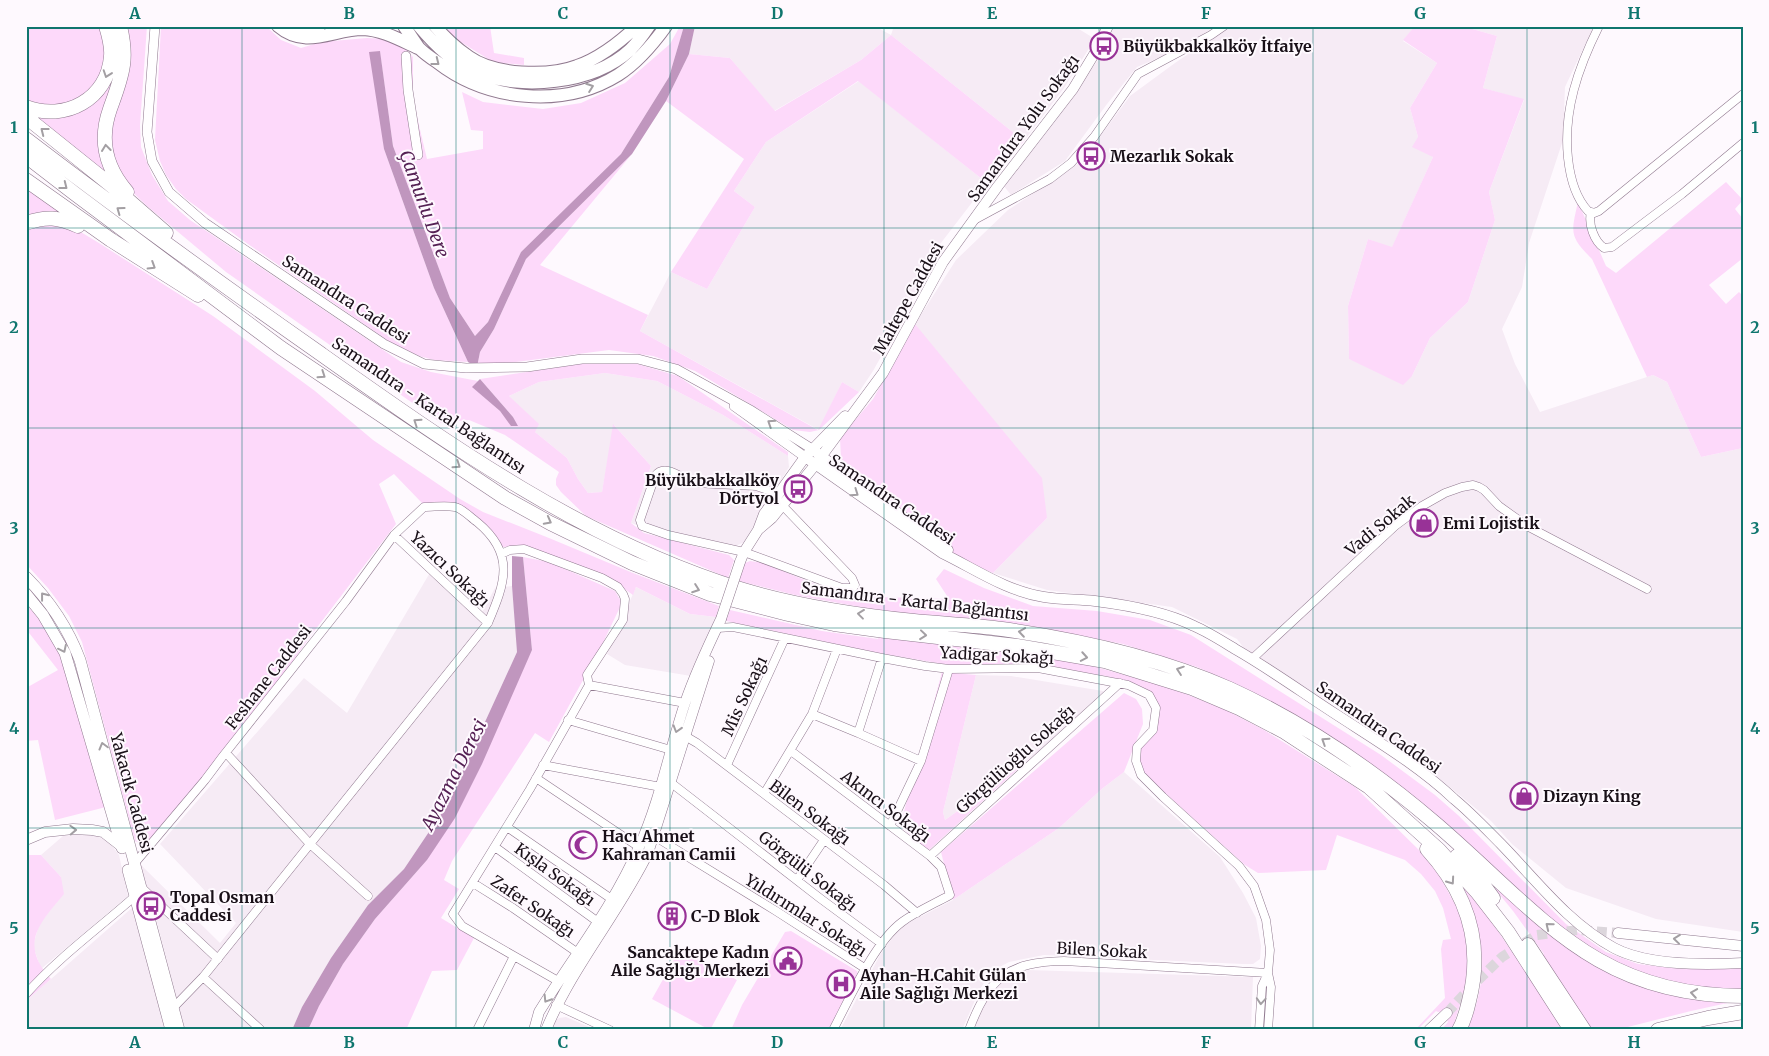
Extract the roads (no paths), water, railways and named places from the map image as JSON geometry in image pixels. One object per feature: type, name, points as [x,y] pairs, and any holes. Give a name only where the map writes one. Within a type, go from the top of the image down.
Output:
[{"type":"highway","points":[[26,107],[38,111],[59,111],[76,108],[85,102],[105,80],[109,69],[111,55],[106,26]]},
{"type":"highway","points":[[120,26],[123,40],[123,64],[106,128],[108,162],[119,182],[161,230]]},
{"type":"highway","points":[[278,26],[290,34],[308,39],[350,30],[365,29],[384,32],[420,49],[446,69],[471,83],[498,92],[532,96],[554,95],[581,90],[616,76],[630,66],[666,26]]},
{"type":"highway","points":[[298,26],[315,28],[319,26]]},
{"type":"highway","points":[[404,26],[420,49]]},
{"type":"highway","points":[[419,26],[451,58],[474,72],[501,80],[541,83],[579,76],[600,69],[629,51],[649,26]]},
{"type":"highway","points":[[435,26],[447,40],[470,58],[491,68],[518,73],[575,67],[618,44],[637,26]]},
{"type":"highway","points":[[26,117],[112,186],[161,230],[274,321]]},
{"type":"highway","name":"Samandıra - Kartal Bağlantısı","points":[[26,139],[103,198],[411,418],[472,458],[600,533],[658,560],[700,576],[776,599],[832,611],[997,629],[1063,638],[1119,650],[1204,678],[1278,713],[1325,741],[1365,770]]},
{"type":"highway","name":"Samandıra - Kartal Bağlantısı","points":[[26,156],[281,348],[505,498],[566,531],[632,563],[671,580],[719,596],[834,624],[1017,646],[1105,661],[1184,685],[1239,708],[1283,731],[1345,771]]},
{"type":"highway","points":[[26,180],[111,240],[281,348]]},
{"type":"highway","points":[[26,223],[52,218],[63,219],[111,240]]},
{"type":"highway","points":[[1365,770],[1384,781],[1439,827],[1553,929],[1594,958],[1613,969],[1648,983],[1678,991],[1711,996],[1743,996]]},
{"type":"highway","points":[[1365,770],[1433,831],[1476,876],[1516,926],[1579,1029]]},
{"type":"highway","points":[[1345,771],[1369,787],[1393,807],[1439,850],[1463,876],[1508,932],[1579,1029]]},
{"type":"highway","points":[[1345,771],[1406,827],[1433,856],[1455,886],[1464,906],[1476,957],[1474,983],[1460,1030]]},
{"type":"highway","points":[[1658,1030],[1743,1012]]},
{"type":"main road","name":"Samandıra Yolu Sokağı","points":[[974,220],[1073,89],[1086,70],[1108,26]]},
{"type":"main road","name":"Maltepe Caddesi","points":[[758,530],[782,505],[818,461],[869,393],[890,361],[938,270],[974,220]]},
{"type":"main road","name":"Maltepe Caddesi","points":[[720,623],[742,557],[758,530],[764,514],[808,453],[869,393]]},
{"type":"main road","name":"Samandıra Caddesi","points":[[808,453],[948,550],[963,563],[995,581],[1017,590],[1043,597],[1095,601],[1164,614],[1194,625],[1252,660],[1395,753],[1453,797],[1502,844],[1558,905],[1588,931],[1616,949],[1672,962],[1743,963]]},
{"type":"main road","name":"Yakacık Caddesi","points":[[26,577],[40,590],[56,612],[70,635],[80,660],[179,1030]]},
{"type":"main road","name":"Yakacık Caddesi","points":[[26,594],[43,615],[65,653],[121,846],[171,1030]]},
{"type":"main road","points":[[534,1030],[539,1012],[558,981],[636,877],[654,836],[666,785],[671,750],[685,702],[706,650],[720,623]]},
{"type":"main road","points":[[546,1030],[556,1005],[574,977],[603,923],[666,785],[685,736],[720,623]]},
{"type":"main road","points":[[26,833],[73,829],[92,830],[103,832],[121,846]]},
{"type":"main road","points":[[26,840],[45,832]]},
{"type":"main road","points":[[1618,933],[1743,946]]},
{"type":"main road","points":[[558,981],[574,977]]},
{"type":"main road","points":[[1429,1030],[1446,1013]]},
{"type":"street","name":"Samandıra Caddesi","points":[[155,26],[147,132],[152,161],[169,192],[205,223],[342,317],[384,344],[424,364],[466,368],[527,367],[582,359],[638,359],[676,370],[752,411],[808,453]]},
{"type":"street","points":[[974,220],[1050,179],[1072,163],[1094,138],[1138,74],[1211,35],[1224,26]]},
{"type":"street","points":[[1599,26],[1574,85],[1569,106],[1567,130],[1567,151],[1572,184],[1586,209],[1591,212],[1599,210],[1743,94]]},
{"type":"street","points":[[406,56],[408,90],[418,155]]},
{"type":"street","points":[[1591,212],[1591,227],[1598,243],[1604,248],[1612,247],[1682,194],[1743,143]]},
{"type":"street","points":[[778,494],[756,486],[694,483],[665,469],[658,472],[655,476],[640,520],[642,526],[668,535],[842,588],[853,588],[855,585],[852,578],[782,505]]},
{"type":"street","name":"Vadi Sokak","points":[[1252,660],[1395,526],[1445,493],[1473,485],[1487,493],[1499,506],[1527,526],[1647,589]]},
{"type":"street","name":"Feshane Caddesi","points":[[134,864],[206,780],[346,601],[394,535],[424,507],[457,507],[482,527],[500,549],[501,554]]},
{"type":"street","name":"Yazıcı Sokağı","points":[[394,535],[488,622]]},
{"type":"street","points":[[173,1008],[203,978],[488,622],[501,592],[504,570],[501,554],[510,550],[524,549],[602,578],[618,587],[625,599],[623,620],[587,675],[589,686],[536,778],[453,914],[462,926],[558,981]]},
{"type":"street","name":"Yadigar Sokağı","points":[[720,623],[882,658],[949,669],[1038,668],[1120,683],[1149,695],[1156,708],[1153,730],[1137,747],[1136,761],[1141,775],[1239,866],[1254,886],[1266,920],[1270,950],[1268,973],[1262,986],[1259,1030]]},
{"type":"street","name":"Mis Sokağı","points":[[727,765],[785,638]]},
{"type":"street","points":[[764,794],[812,714],[838,649]]},
{"type":"street","points":[[858,733],[882,658]]},
{"type":"street","points":[[890,826],[921,761],[949,669]]},
{"type":"street","name":"Görgülüoğlu Sokağı","points":[[930,856],[1120,683]]},
{"type":"street","points":[[589,686],[685,702]]},
{"type":"street","points":[[812,714],[921,761]]},
{"type":"street","points":[[568,720],[671,750]]},
{"type":"street","name":"Bilen Sokağı","points":[[685,736],[698,743],[727,765],[884,885],[917,913]]},
{"type":"street","name":"Akıncı Sokağı","points":[[791,751],[930,856],[941,867],[950,895],[917,913]]},
{"type":"street","points":[[226,753],[310,844],[368,896]]},
{"type":"street","points":[[543,765],[666,785]]},
{"type":"street","points":[[536,778],[639,847]]},
{"type":"street","name":"Görgülü Sokağı","points":[[666,785],[882,944]]},
{"type":"street","points":[[507,827],[613,900]]},
{"type":"street","name":"Yıldırımlar Sokağı","points":[[654,836],[866,969]]},
{"type":"street","points":[[796,880],[824,840]]},
{"type":"street","name":"Kışla Sokağı","points":[[494,847],[603,923]]},
{"type":"street","name":"Zafer Sokağı","points":[[473,883],[514,908],[578,953]]},
{"type":"street","points":[[140,886],[218,959]]},
{"type":"street","points":[[26,994],[65,955],[134,897]]},
{"type":"street","points":[[833,1030],[866,969],[882,944],[895,929],[917,913]]},
{"type":"street","points":[[477,1030],[514,956]]},
{"type":"street","name":"Bilen Sokak","points":[[969,1030],[989,990],[1001,977],[1018,967],[1039,961],[1268,973]]},
{"type":"street","points":[[1268,973],[1271,987],[1268,1030]]},
{"type":"street","points":[[203,978],[261,1030]]},
{"type":"street","points":[[556,1005],[610,1030]]},
{"type":"tunnel","points":[[1447,1013],[1502,957],[1537,935],[1578,930],[1618,933]]},
{"type":"place","name":"Büyükbakkalköy İtfaiye","points":[[1104,46]]},
{"type":"place","name":"Mezarlık Sokak","points":[[1091,156]]},
{"type":"place","name":"Büyükbakkalköy Dörtyol","points":[[798,489]]},
{"type":"place","name":"Emi Lojistik","points":[[1424,523]]},
{"type":"place","name":"Dizayn King","points":[[1524,796]]},
{"type":"place","name":"Hacı Ahmet Kahraman Camii","points":[[583,845]]},
{"type":"place","name":"Topal Osman Caddesi","points":[[151,906]]},
{"type":"place","name":"C-D Blok","points":[[672,916]]},
{"type":"place","name":"Sancaktepe Kadın Aile Sağlığı Merkezi","points":[[788,961]]},
{"type":"place","name":"Ayhan-H.Cahit Gülan Aile Sağlığı Merkezi","points":[[841,984]]},
{"type":"water label","name":"Çamurlu Dere","points":[[424,204]]},
{"type":"water label","name":"Ayazma Deresi","points":[[454,775]]}]
